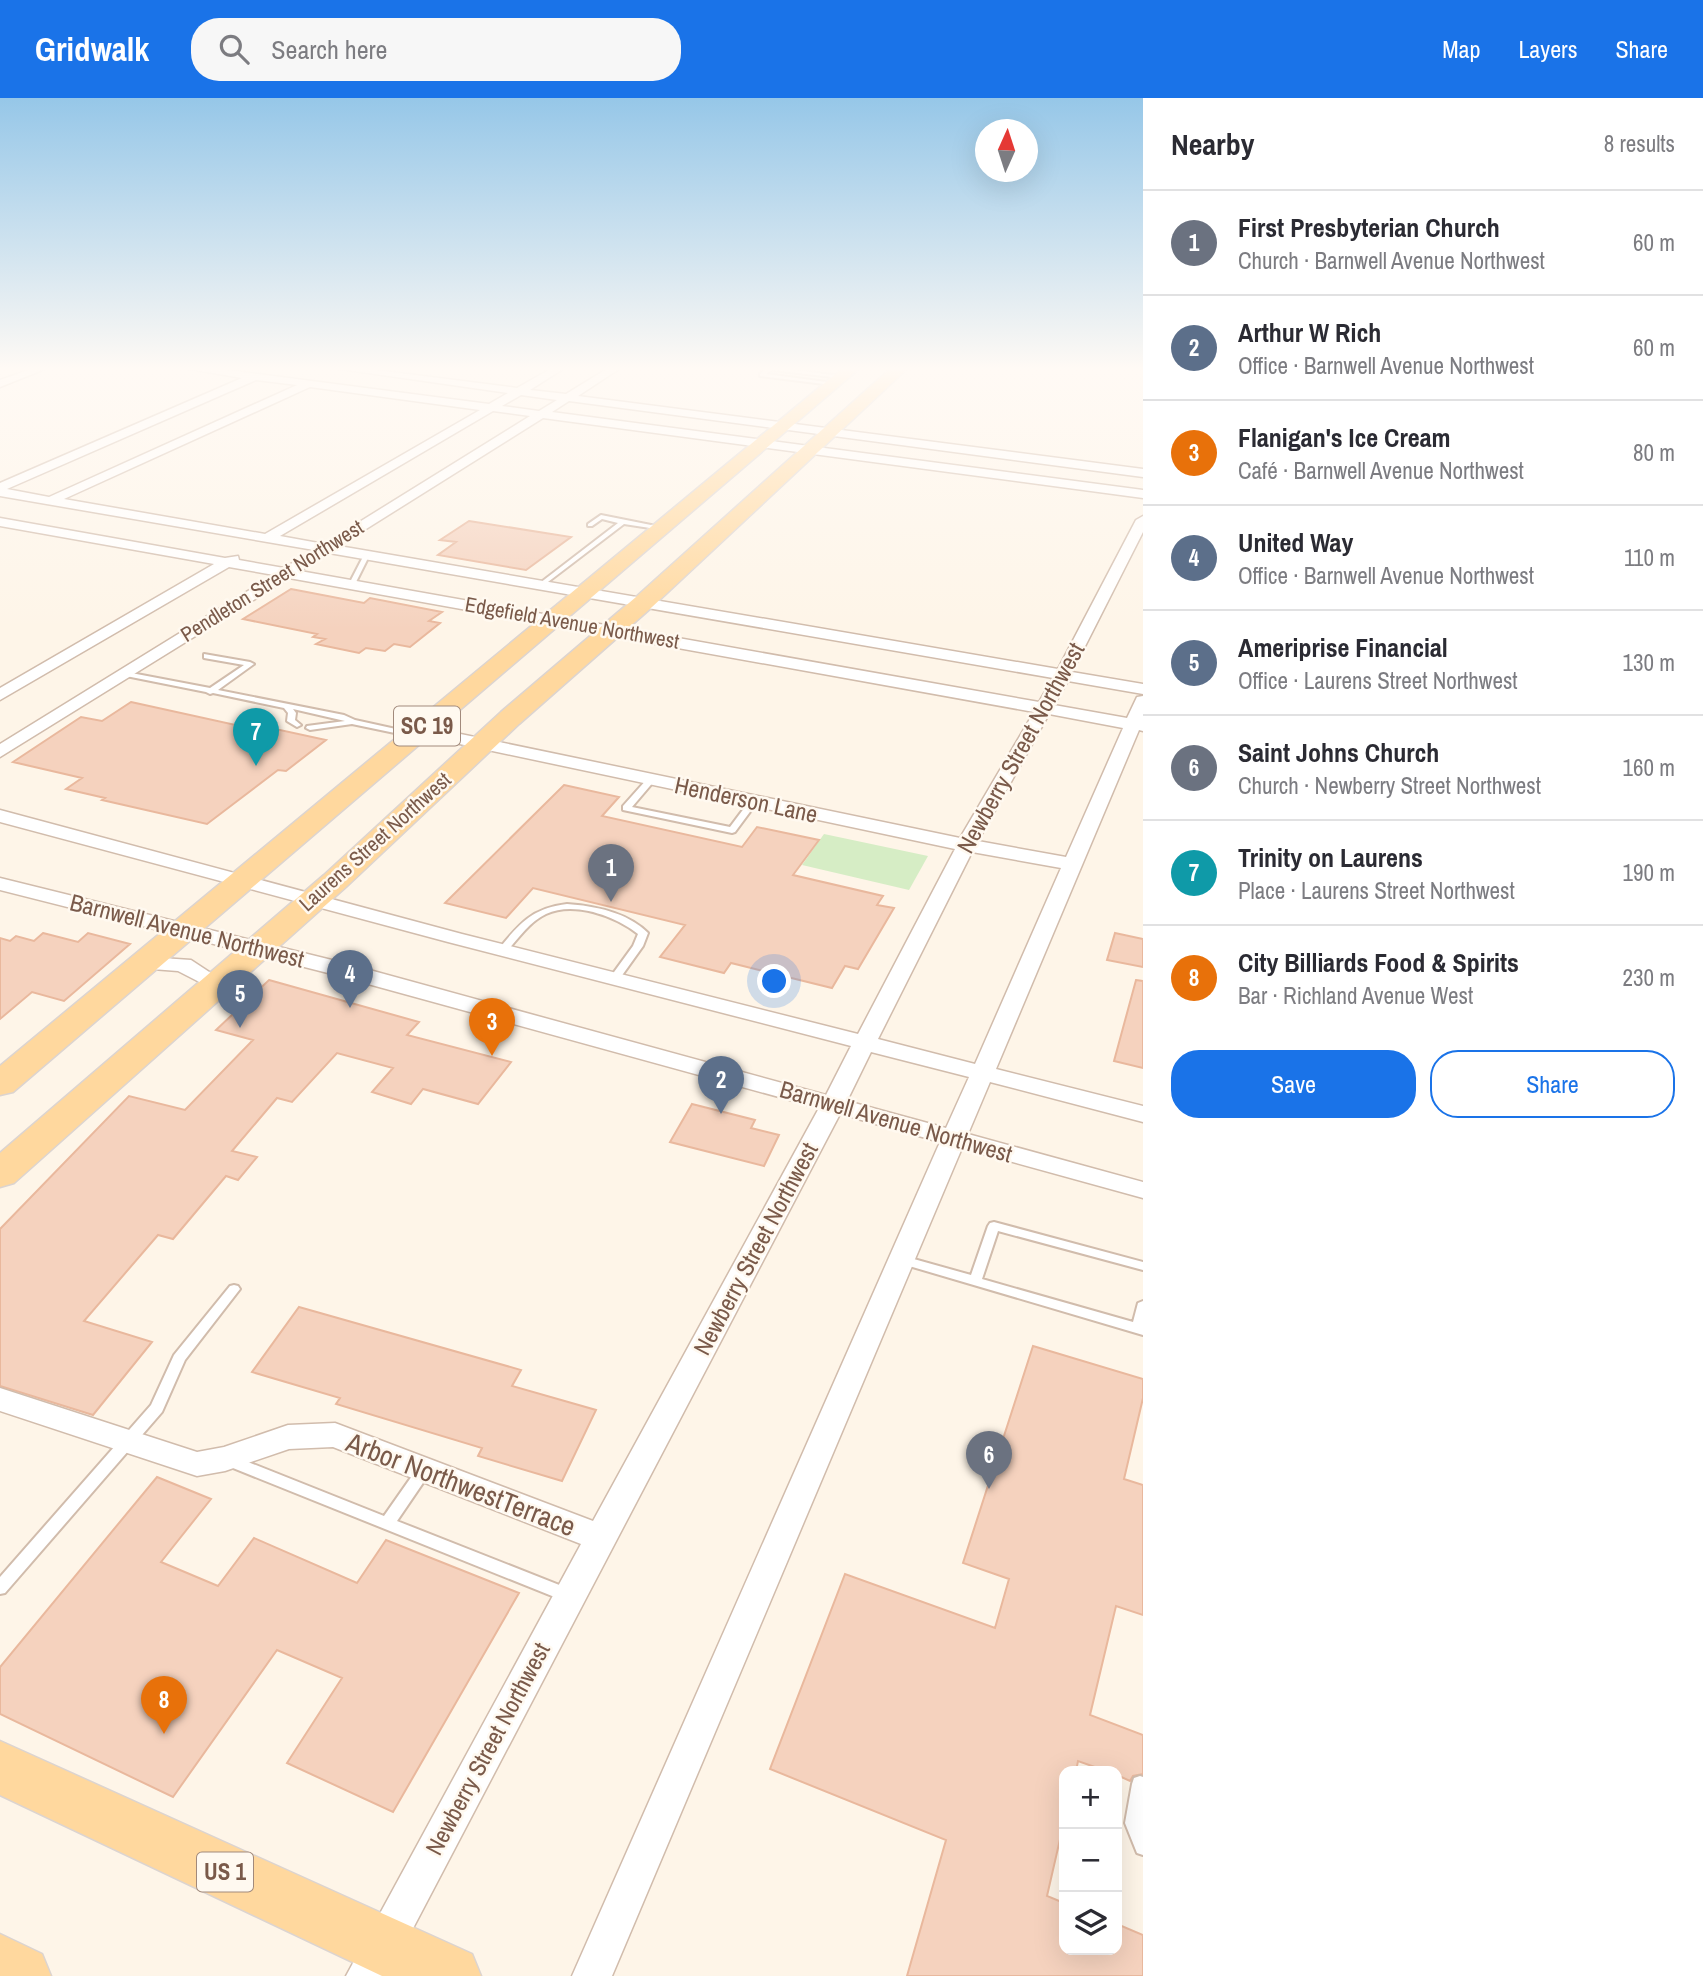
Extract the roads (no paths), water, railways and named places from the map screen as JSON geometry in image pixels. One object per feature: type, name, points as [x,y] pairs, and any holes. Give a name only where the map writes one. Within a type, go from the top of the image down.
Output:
[{"type":"main road","name":"SC 19","points":[[0,1084],[750,455]]},
{"type":"main road","name":"Laurens Street Northwest","points":[[0,1174],[254,948],[314,899],[483,744],[644,602],[803,455]]},
{"type":"main road","name":"US 1","points":[[0,1767],[374,1961],[450,1976]]},
{"type":"main road","points":[[0,1965],[20,1976]]},
{"type":"street","points":[[0,490],[79,455]]},
{"type":"street","points":[[1,523],[152,455]]},
{"type":"street","name":"Pendleton Street Northwest","points":[[0,695],[411,455]]},
{"type":"street","name":"Pendleton Street Northwest","points":[[0,752],[477,455]]},
{"type":"street","points":[[843,455],[1143,494]]},
{"type":"street","points":[[1002,455],[1143,473]]},
{"type":"street","name":"Edgefield Avenue Northwest","points":[[0,490],[50,501],[1143,689]]},
{"type":"street","name":"Newberry Street Northwest","points":[[374,1961],[833,1104],[966,845],[1063,675],[1116,567],[1143,520]]},
{"type":"street","name":"Edgefield Avenue Northwest","points":[[1,523],[352,583],[1043,708],[1140,717]]},
{"type":"street","points":[[474,605],[538,583]]},
{"type":"street","points":[[592,1976],[985,1073],[999,1029],[1140,717]]},
{"type":"street","name":"Henderson Lane","points":[[419,733],[966,845],[1072,864]]},
{"type":"street","points":[[0,816],[614,979],[1143,1114]]},
{"type":"street","name":"Barnwell Avenue Northwest","points":[[0,884],[502,1012],[1143,1190]]},
{"type":"street","points":[[147,962],[183,965],[215,983]]},
{"type":"street","name":"Arbor NorthwestTerrace","points":[[0,1399],[197,1464],[226,1459],[288,1437],[335,1435],[601,1538]]},
{"type":"lane","points":[[590,525],[601,517],[663,528]]},
{"type":"lane","points":[[538,583],[623,522]]},
{"type":"lane","points":[[352,583],[367,554]]},
{"type":"lane","points":[[207,656],[250,664],[210,692]]},
{"type":"lane","points":[[126,674],[344,717],[353,722]]},
{"type":"lane","points":[[288,708],[292,713],[291,721],[297,725]]},
{"type":"lane","points":[[310,728],[353,722],[419,733]]},
{"type":"lane","points":[[651,780],[626,808],[732,830],[754,801]]},
{"type":"lane","points":[[503,950],[532,919],[546,910],[568,907],[617,916],[632,922],[643,933],[638,946],[614,979]]},
{"type":"lane","points":[[975,1281],[994,1226],[1143,1266]]},
{"type":"lane","points":[[903,1260],[1140,1329],[1143,1306]]},
{"type":"lane","points":[[0,1588],[157,1408],[179,1358],[234,1289]]},
{"type":"lane","points":[[226,1459],[570,1596]]},
{"type":"lane","points":[[387,1523],[424,1470]]},
{"type":"lane","points":[[1140,1784],[1134,1823],[1143,1847]]},
{"type":"place","name":"Trinity on Laurens","points":[[256,766]]},
{"type":"place","name":"First Presbyterian Church","points":[[611,902]]},
{"type":"place","name":"United Way","points":[[350,1008]]},
{"type":"place","name":"Ameriprise Financial","points":[[240,1028]]},
{"type":"place","name":"Flanigan's Ice Cream","points":[[492,1056]]},
{"type":"place","name":"Arthur W Rich","points":[[721,1114]]},
{"type":"place","name":"Saint Johns Church","points":[[989,1489]]},
{"type":"place","name":"City Billiards Food & Spirits","points":[[164,1734]]}]
